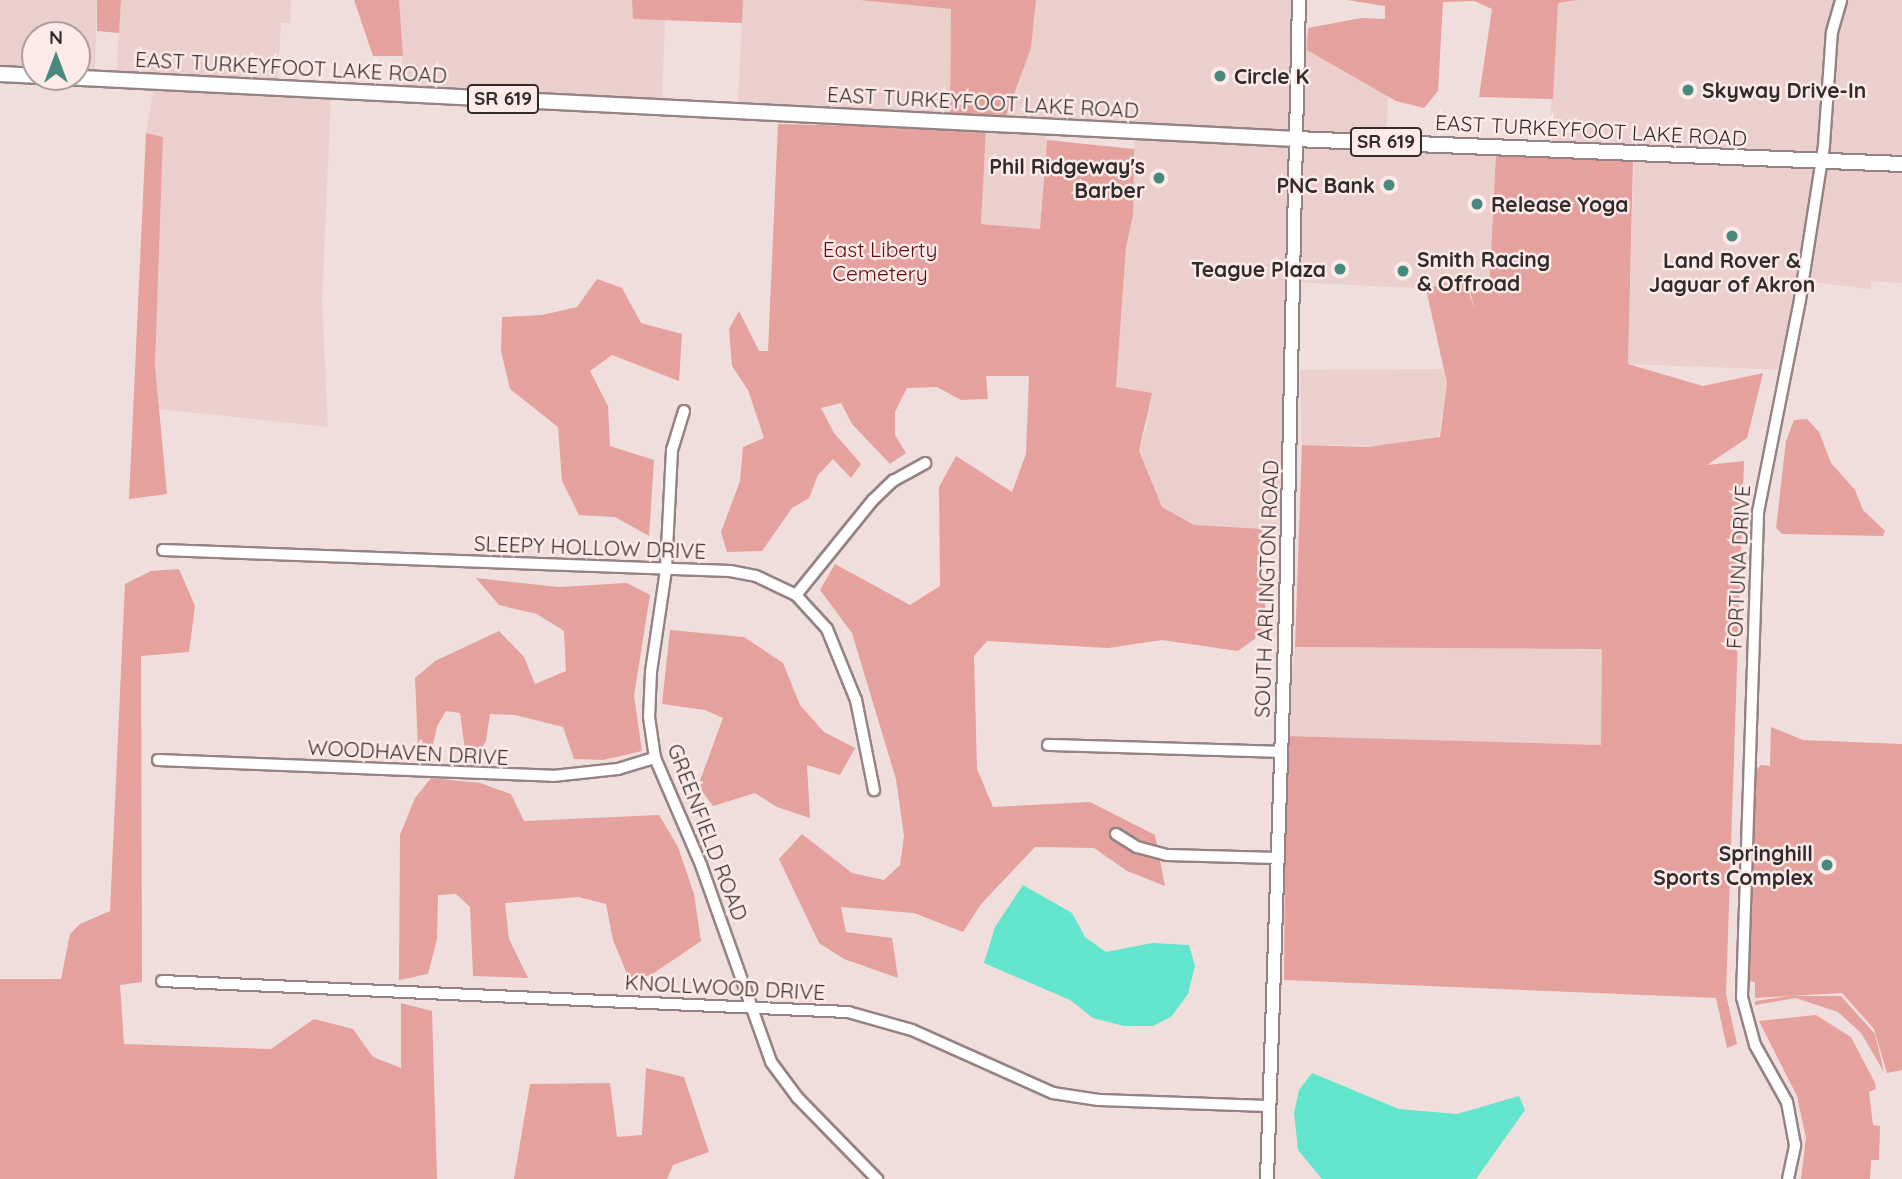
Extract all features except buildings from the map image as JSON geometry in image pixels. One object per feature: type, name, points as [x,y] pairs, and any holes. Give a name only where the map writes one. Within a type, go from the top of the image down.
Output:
[{"type":"main road","name":"SOUTH ARLINGTON ROAD","points":[[1267,1179],[1299,0]]},
{"type":"main road","points":[[0,74],[21,75]]},
{"type":"main road","name":"EAST TURKEYFOOT LAKE ROAD","points":[[91,78],[1295,139],[1902,164]]},
{"type":"street","name":"FORTUNA DRIVE","points":[[1788,1179],[1795,1145],[1787,1102],[1755,1045],[1746,1018],[1742,971],[1758,512],[1822,161],[1832,32],[1841,0]]},
{"type":"street","name":"GREENFIELD ROAD","points":[[684,411],[672,450],[666,570],[648,698],[655,758],[701,865],[752,1007],[761,1042],[780,1076],[877,1179]]},
{"type":"street","points":[[796,595],[873,500],[893,481],[925,463]]},
{"type":"street","name":"SLEEPY HOLLOW DRIVE","points":[[163,550],[737,572],[796,595],[823,622],[847,674],[865,734],[874,790]]},
{"type":"street","points":[[1048,745],[1280,752]]},
{"type":"street","name":"WOODHAVEN DRIVE","points":[[158,760],[553,776],[618,769],[655,758]]},
{"type":"street","points":[[1116,834],[1137,847],[1167,855],[1277,858]]},
{"type":"street","name":"KNOLLWOOD DRIVE","points":[[162,981],[848,1012],[886,1021],[1021,1083],[1073,1097],[1269,1106]]},
{"type":"shaded area","points":[[0,0],[97,0],[95,71],[91,71],[91,21],[21,21],[21,66],[0,65]]},
{"type":"shaded area","points":[[121,0],[291,0],[290,23],[281,23],[277,88],[116,80]]},
{"type":"shaded area","points":[[399,0],[632,0],[633,19],[665,20],[662,100],[403,87]]},
{"type":"shaded area","points":[[743,0],[859,0],[951,9],[950,113],[738,102]]},
{"type":"shaded area","points":[[1036,0],[1299,0],[1298,33],[1390,44],[1386,142],[1496,147],[1489,292],[1293,282],[1288,531],[1194,525],[1162,507],[1139,451],[1148,421],[1116,387],[1126,247],[1133,215],[1134,131],[1004,124],[1005,107],[1031,48]]},
{"type":"shaded area","points":[[1578,0],[1902,0],[1902,283],[1871,281],[1871,289],[1803,281],[1787,370],[1628,364],[1634,153],[1548,149],[1558,3]]},
{"type":"shaded area","points":[[154,87],[331,95],[322,301],[328,427],[159,409],[155,366],[163,137],[146,133]]},
{"type":"shaded area","points":[[986,129],[1047,131],[1040,229],[981,224]]},
{"type":"shaded area","points":[[1443,369],[1447,383],[1437,446],[1302,445],[1300,370]]},
{"type":"shaded area","points":[[1295,647],[1602,649],[1601,745],[1286,736]]},
{"type":"shaded area","points":[[1023,885],[1072,913],[1085,937],[1106,952],[1152,943],[1189,945],[1195,966],[1188,994],[1171,1017],[1153,1026],[1124,1026],[1093,1018],[1070,1000],[984,963],[995,927]]},
{"type":"shaded area","points":[[1312,1073],[1399,1109],[1457,1114],[1519,1096],[1525,1110],[1476,1179],[1322,1179],[1298,1150],[1294,1113],[1299,1090]]},
{"type":"green space","points":[[97,0],[121,0],[119,33],[97,31]]},
{"type":"green space","points":[[354,0],[399,0],[403,56],[373,56]]},
{"type":"green space","points":[[632,0],[743,0],[742,23],[633,19]]},
{"type":"green space","points":[[859,0],[1036,0],[1031,48],[1005,118],[950,113],[951,9]]},
{"type":"green space","points":[[1347,0],[1578,0],[1558,3],[1553,99],[1479,97],[1492,9],[1474,1],[1443,2],[1438,91],[1424,108],[1396,101],[1307,50],[1308,28],[1361,18],[1385,19],[1385,6]]},
{"type":"green space","name":"East Liberty Cemetery","points":[[778,124],[986,129],[981,224],[1040,229],[1047,140],[1134,149],[1133,215],[1126,247],[1116,387],[1152,393],[1139,451],[1162,507],[1194,525],[1262,529],[1266,631],[1238,651],[1162,640],[1108,648],[987,641],[974,656],[977,769],[993,807],[1090,802],[1155,835],[1165,886],[1127,871],[1094,848],[1035,847],[981,904],[963,932],[914,913],[841,907],[846,932],[892,938],[898,978],[844,959],[819,943],[779,859],[802,834],[852,873],[884,880],[900,865],[904,836],[896,779],[852,633],[820,590],[835,564],[910,605],[940,586],[939,487],[956,456],[1012,492],[1026,454],[1029,376],[986,376],[988,399],[961,400],[937,387],[907,388],[895,412],[895,435],[906,453],[890,464],[852,424],[841,403],[821,408],[834,433],[861,464],[851,478],[833,459],[818,475],[809,498],[792,508],[762,551],[727,552],[721,532],[740,481],[743,447],[764,438],[748,390],[732,366],[729,329],[739,311],[759,351],[768,351]]},
{"type":"green space","points":[[146,133],[163,137],[155,366],[167,494],[129,499]]},
{"type":"green space","points":[[1496,154],[1633,159],[1628,364],[1703,386],[1763,373],[1747,438],[1707,465],[1744,461],[1726,994],[1737,1044],[1727,1048],[1716,998],[1284,980],[1286,736],[1601,745],[1602,649],[1295,647],[1302,445],[1367,447],[1440,437],[1447,383],[1426,289],[1464,278],[1475,310],[1470,291],[1489,292]]},
{"type":"green space","points":[[597,279],[622,288],[641,323],[682,334],[679,381],[612,355],[590,371],[608,406],[610,446],[654,460],[649,536],[615,517],[579,515],[562,481],[558,427],[510,389],[501,351],[502,317],[542,315],[577,307]]},
{"type":"green space","points":[[1807,419],[1819,432],[1831,463],[1855,490],[1863,510],[1885,531],[1883,536],[1782,534],[1776,528],[1786,441],[1794,420]]},
{"type":"green space","points":[[179,569],[195,606],[189,652],[141,656],[142,982],[120,985],[124,1044],[271,1049],[314,1019],[353,1029],[373,1057],[401,1068],[401,1003],[432,1011],[437,1179],[0,1179],[0,979],[61,979],[70,934],[80,924],[110,911],[125,584],[151,571]]},
{"type":"green space","points":[[476,578],[559,587],[627,583],[650,595],[634,696],[642,751],[603,760],[574,759],[563,727],[515,715],[490,714],[486,741],[473,762],[465,750],[460,713],[446,711],[437,726],[432,750],[418,749],[415,678],[435,661],[499,631],[524,657],[535,684],[566,671],[564,631],[537,614],[499,605]]},
{"type":"green space","points":[[670,630],[744,637],[783,663],[800,705],[824,732],[855,748],[840,775],[807,765],[810,818],[777,807],[755,793],[713,806],[698,786],[723,718],[705,710],[662,704]]},
{"type":"green space","name":"Springhill Sports Complex","points":[[1771,727],[1803,740],[1902,744],[1902,1070],[1887,1073],[1874,1029],[1842,993],[1755,998],[1755,982],[1747,981],[1755,771],[1761,765],[1770,766]]},
{"type":"green space","points":[[431,778],[480,783],[511,794],[524,821],[659,815],[678,847],[694,894],[701,941],[651,975],[629,979],[613,940],[606,904],[579,897],[505,903],[509,939],[528,978],[473,976],[470,907],[456,894],[438,895],[437,939],[428,974],[399,980],[400,835],[415,798]]},
{"type":"green space","points":[[1791,996],[1841,996],[1875,1034],[1884,1072],[1861,1033],[1838,1012],[1796,998],[1755,1005],[1755,1001]]},
{"type":"green space","points":[[1816,1015],[1851,1037],[1875,1083],[1876,1089],[1869,1092],[1873,1125],[1880,1126],[1879,1160],[1871,1160],[1870,1179],[1801,1179],[1806,1138],[1797,1096],[1759,1021]]},
{"type":"green space","points":[[646,1068],[684,1077],[709,1152],[673,1165],[667,1179],[514,1179],[530,1084],[610,1083],[617,1137],[642,1135]]},
{"type":"place","name":"Circle K","points":[[1220,76]]},
{"type":"place","name":"Skyway Drive-In","points":[[1688,90]]},
{"type":"place","name":"Phil Ridgeway's Barber","points":[[1159,178]]},
{"type":"place","name":"PNC Bank","points":[[1389,185]]},
{"type":"place","name":"Release Yoga","points":[[1477,204]]},
{"type":"place","name":"Land Rover & Jaguar of Akron","points":[[1732,236]]},
{"type":"place","name":"Teague Plaza","points":[[1340,269]]},
{"type":"place","name":"Smith Racing & Offroad","points":[[1403,271]]},
{"type":"place","name":"Springhill Sports Complex","points":[[1827,865]]}]
